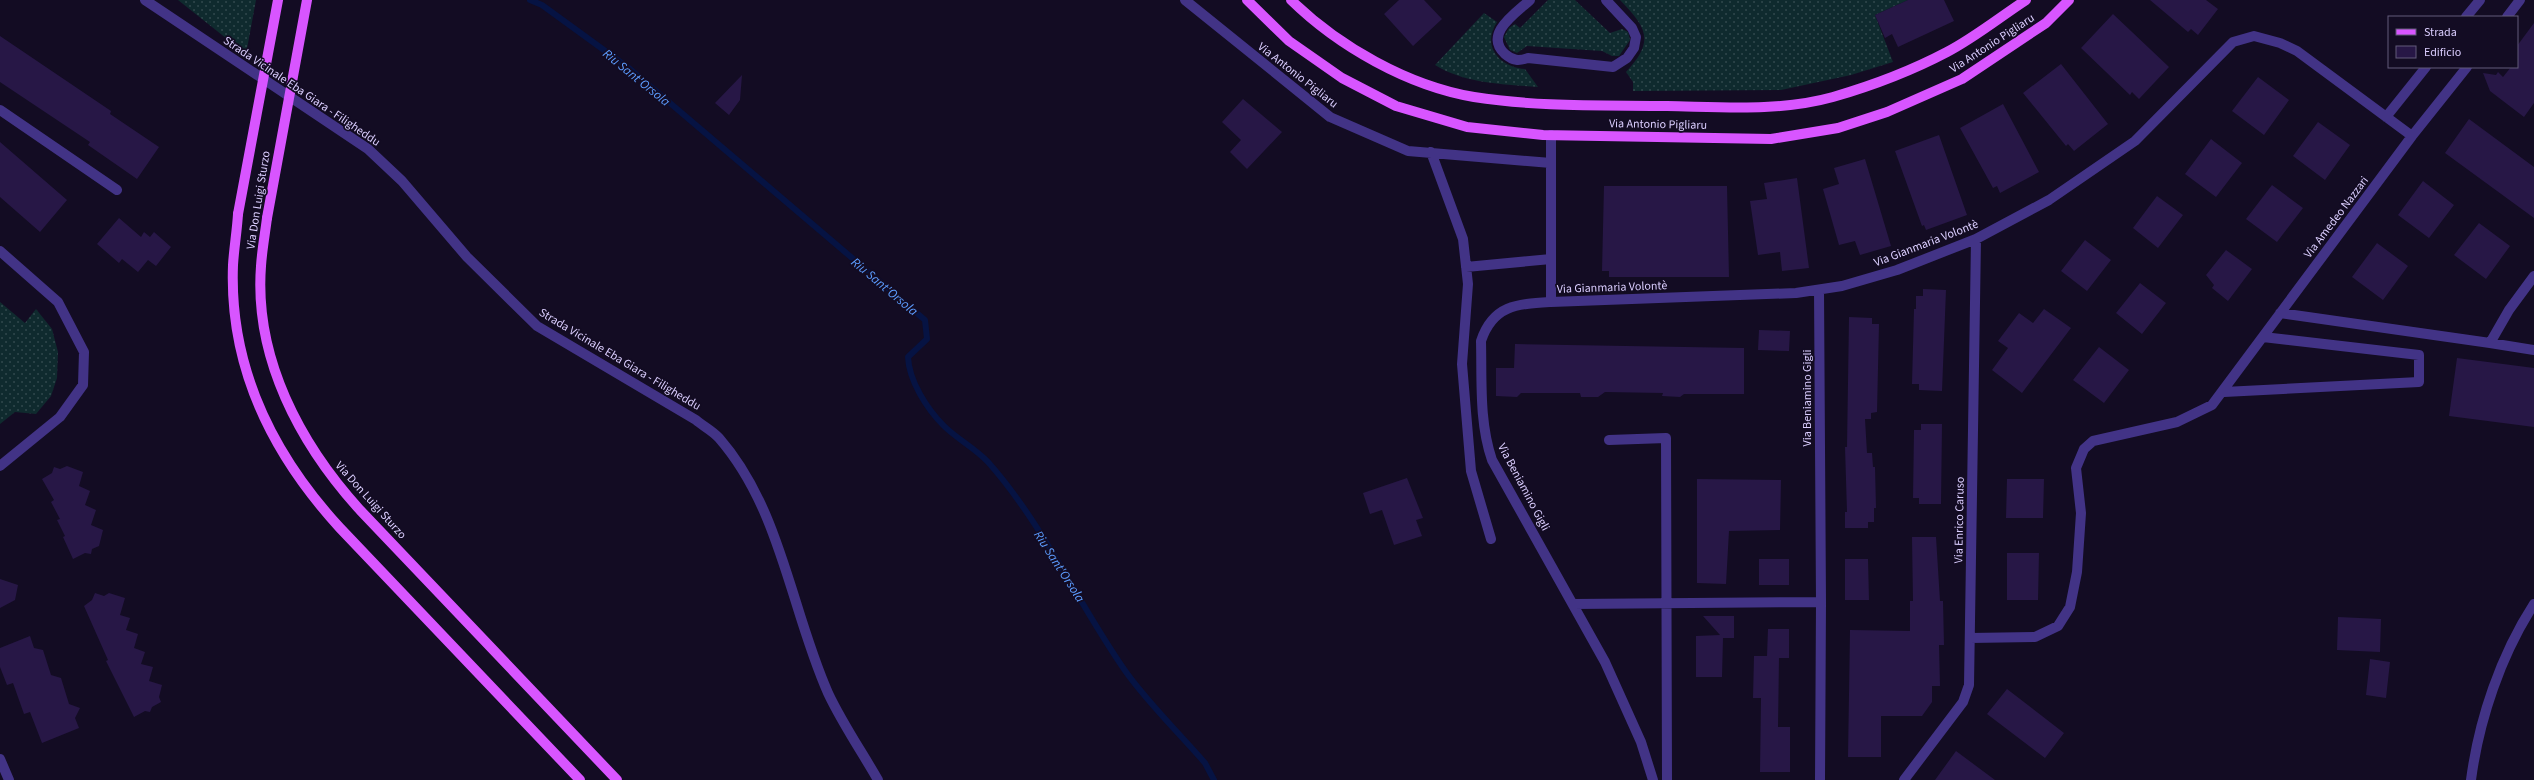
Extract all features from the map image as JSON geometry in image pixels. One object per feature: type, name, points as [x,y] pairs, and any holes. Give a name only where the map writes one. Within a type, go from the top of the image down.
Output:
[{"type":"main road","name":"Via Don Luigi Sturzo","points":[[278,0],[238,214],[233,266],[235,308],[241,348],[253,391],[266,422],[286,460],[311,497],[580,780]]},
{"type":"main road","name":"Via Don Luigi Sturzo","points":[[307,0],[267,218],[260,267],[262,305],[268,343],[276,376],[290,411],[310,446],[333,480],[617,780]]},
{"type":"main road","name":"Via Antonio Pigliaru","points":[[1247,0],[1289,42],[1342,78],[1396,106],[1467,127],[1551,135],[1771,139],[1838,128],[1886,112],[1962,79],[2046,23],[2069,0]]},
{"type":"main road","name":"Via Antonio Pigliaru","points":[[1291,0],[1309,18],[1358,52],[1407,77],[1473,96],[1544,104],[1768,108],[1830,98],[1876,83],[1948,52],[2026,0]]},
{"type":"street","name":"Strada Vicinale Eba Giara - Filigheddu","points":[[145,0],[368,149],[402,181],[467,257],[537,326],[696,420],[719,438],[748,481],[772,530],[798,612],[829,694],[878,780]]},
{"type":"street","name":"Via Antonio Pigliaru","points":[[1185,0],[1330,117],[1408,150],[1551,163]]},
{"type":"street","points":[[1530,0],[1504,24],[1498,32],[1499,42],[1504,53],[1511,59],[1519,61],[1528,58],[1613,67],[1627,58],[1634,48],[1636,37],[1632,28],[1606,0]]},
{"type":"street","points":[[2467,16],[2480,0]]},
{"type":"street","points":[[2508,16],[2520,0]]},
{"type":"street","name":"Via Gianmaria Volontè","points":[[1551,135],[1551,302],[1796,293],[1842,286],[1898,270],[1976,239],[2049,200],[2135,141],[2233,42],[2254,36],[2280,43],[2297,51],[2412,136]]},
{"type":"street","points":[[2386,117],[2425,68]]},
{"type":"street","points":[[2412,136],[2466,68]]},
{"type":"street","points":[[0,110],[117,190]]},
{"type":"street","name":"Via Amedeo Nazzari","points":[[1970,638],[2035,637],[2058,626],[2070,607],[2077,572],[2081,513],[2076,468],[2084,449],[2093,441],[2103,438],[2177,422],[2212,405],[2224,392],[2280,313],[2412,136]]},
{"type":"street","points":[[1431,152],[1463,238],[1468,284],[1462,364],[1471,471],[1491,539]]},
{"type":"street","name":"Via Enrico Caruso","points":[[1904,780],[1963,702],[1969,685],[1976,239]]},
{"type":"street","points":[[0,251],[58,302],[84,352],[83,385],[60,417],[0,466]]},
{"type":"street","points":[[1466,267],[1551,259]]},
{"type":"street","points":[[2490,343],[2509,310],[2534,276]]},
{"type":"street","name":"Via Beniamino Gigli","points":[[1819,290],[1821,602],[1820,780]]},
{"type":"street","name":"Via Beniamino Gigli","points":[[1551,302],[1522,304],[1498,314],[1489,321],[1481,341],[1484,427],[1492,460],[1573,604],[1620,694],[1641,742],[1653,780]]},
{"type":"street","points":[[2280,313],[2534,350]]},
{"type":"street","points":[[2224,392],[2419,382],[2419,355],[2263,337]]},
{"type":"street","points":[[1609,440],[1666,438],[1667,780]]},
{"type":"street","points":[[1573,604],[1667,602],[1821,602]]},
{"type":"street","points":[[2471,780],[2474,757],[2497,675],[2534,604]]},
{"type":"street","points":[[0,759],[10,780]]},
{"type":"green space","points":[[178,0],[256,0],[246,54]]},
{"type":"green space","points":[[1548,0],[1575,0],[1610,33],[1622,29],[1628,32],[1630,40],[1619,56],[1612,56],[1602,51],[1527,46],[1517,53],[1510,50],[1504,37],[1509,28],[1515,24],[1520,28]]},
{"type":"green space","points":[[1620,0],[1908,0],[1875,15],[1893,62],[1851,75],[1781,90],[1633,91],[1633,82],[1626,72],[1641,52],[1644,43],[1644,35],[1636,19]]},
{"type":"green space","points":[[1484,13],[1497,22],[1491,40],[1492,47],[1496,54],[1501,60],[1508,64],[1525,69],[1538,87],[1498,84],[1472,80],[1435,65]]},
{"type":"green space","points":[[0,302],[25,323],[36,309],[52,329],[58,352],[57,378],[51,396],[36,414],[15,412],[0,424]]},
{"type":"building","points":[[1399,0],[1424,0],[1442,19],[1413,46],[1384,14]]},
{"type":"building","points":[[1908,0],[1944,0],[1954,21],[1898,47],[1892,34],[1885,38],[1875,15]]},
{"type":"building","points":[[2150,0],[2206,0],[2218,9],[2198,35],[2191,29],[2188,32]]},
{"type":"building","points":[[2113,14],[2169,67],[2139,99],[2132,92],[2130,95],[2081,48]]},
{"type":"building","points":[[2534,23],[2534,103],[2524,117],[2490,91],[2483,73],[2496,75],[2498,72],[2503,77],[2510,68],[2518,68],[2518,45]]},
{"type":"building","points":[[0,36],[111,111],[110,114],[159,147],[137,179],[88,145],[90,142],[0,82]]},
{"type":"building","points":[[2061,64],[2108,124],[2074,151],[2068,144],[2066,146],[2023,93]]},
{"type":"building","points":[[742,75],[740,100],[729,115],[715,103]]},
{"type":"building","points":[[2258,77],[2289,100],[2264,135],[2232,111]]},
{"type":"building","points":[[1243,99],[1282,132],[1247,169],[1230,152],[1241,140],[1222,122]]},
{"type":"building","points":[[2003,104],[2039,172],[2000,193],[1997,186],[1993,188],[1960,128]]},
{"type":"building","points":[[2469,119],[2534,167],[2534,218],[2445,153]]},
{"type":"building","points":[[2318,122],[2350,145],[2325,180],[2293,156]]},
{"type":"building","points":[[1939,135],[1967,215],[1926,230],[1924,225],[1922,226],[1895,151]]},
{"type":"building","points":[[2211,139],[2242,163],[2216,197],[2185,174]]},
{"type":"building","points":[[0,142],[67,200],[40,232],[0,197]]},
{"type":"building","points":[[1865,159],[1891,246],[1860,255],[1855,241],[1839,245],[1823,189],[1839,184],[1834,168]]},
{"type":"building","points":[[1797,178],[1809,268],[1782,271],[1780,252],[1758,255],[1750,201],[1767,199],[1764,183]]},
{"type":"building","points":[[2423,181],[2454,205],[2429,238],[2398,215]]},
{"type":"building","points":[[2272,185],[2303,208],[2277,242],[2246,219]]},
{"type":"building","points":[[1604,186],[1727,186],[1729,277],[1609,277],[1609,271],[1602,271]]},
{"type":"building","points":[[2157,196],[2183,215],[2158,248],[2133,228]]},
{"type":"building","points":[[119,218],[141,237],[144,232],[150,237],[154,232],[171,247],[156,266],[148,260],[138,272],[122,259],[119,263],[97,244]]},
{"type":"building","points":[[2479,223],[2510,246],[2486,279],[2454,255]]},
{"type":"building","points":[[2085,240],[2111,260],[2087,291],[2061,271]]},
{"type":"building","points":[[2377,243],[2408,266],[2383,300],[2352,277]]},
{"type":"building","points":[[2226,250],[2252,269],[2228,301],[2212,288],[2214,285],[2206,275]]},
{"type":"building","points":[[2140,283],[2166,303],[2142,334],[2116,313]]},
{"type":"building","points":[[1923,289],[1946,290],[1942,391],[1919,390],[1919,384],[1912,384],[1914,309],[1916,309],[1916,296],[1923,296]]},
{"type":"building","points":[[2044,309],[2071,328],[2022,393],[1992,370],[2008,348],[1998,341],[2019,313],[2033,323]]},
{"type":"building","points":[[1849,317],[1872,318],[1872,324],[1879,324],[1877,412],[1871,413],[1871,419],[1865,419],[1867,453],[1872,453],[1873,467],[1875,467],[1876,508],[1874,508],[1874,522],[1868,522],[1868,528],[1845,528],[1845,512],[1847,512],[1845,447],[1847,447]]},
{"type":"building","points":[[1759,330],[1790,331],[1789,351],[1758,350]]},
{"type":"building","points":[[1515,344],[1744,348],[1744,394],[1684,394],[1680,397],[1662,396],[1663,393],[1605,392],[1598,397],[1581,397],[1580,393],[1521,393],[1517,397],[1496,396],[1496,368],[1514,368]]},
{"type":"building","points":[[2099,347],[2129,370],[2104,403],[2073,380]]},
{"type":"building","points":[[2457,358],[2534,368],[2534,427],[2449,416]]},
{"type":"building","points":[[1921,424],[1942,424],[1941,504],[1919,504],[1919,498],[1913,498],[1914,430],[1921,430]]},
{"type":"building","points":[[67,466],[83,472],[79,486],[90,491],[85,505],[96,510],[91,525],[103,530],[99,546],[92,549],[91,554],[85,553],[73,559],[63,537],[65,536],[57,520],[60,519],[51,502],[54,500],[42,479],[52,473],[54,467],[60,469]]},
{"type":"building","points":[[1407,478],[1423,518],[1416,520],[1422,536],[1394,545],[1382,510],[1370,514],[1363,493]]},
{"type":"building","points":[[1697,479],[1781,480],[1780,530],[1729,531],[1726,584],[1697,583]]},
{"type":"building","points":[[2007,479],[2044,479],[2043,518],[2006,518]]},
{"type":"building","points":[[1912,537],[1936,537],[1940,601],[1943,601],[1944,645],[1939,645],[1940,686],[1932,686],[1932,702],[1922,716],[1881,716],[1881,757],[1848,757],[1850,630],[1910,631],[1910,601],[1913,601]]},
{"type":"building","points":[[2007,553],[2039,553],[2038,600],[2007,600]]},
{"type":"building","points":[[1759,559],[1789,559],[1789,585],[1759,585]]},
{"type":"building","points":[[1845,559],[1868,559],[1869,600],[1845,600]]},
{"type":"building","points":[[0,579],[18,585],[15,600],[0,608]]},
{"type":"building","points":[[95,593],[104,596],[109,593],[125,598],[120,615],[130,618],[126,630],[138,634],[134,648],[145,652],[141,664],[153,667],[149,681],[162,685],[159,697],[161,702],[152,707],[150,712],[145,711],[134,717],[106,661],[108,660],[84,606],[92,600]]},
{"type":"building","points":[[1703,616],[1734,616],[1734,638],[1723,638],[1722,677],[1696,677],[1696,636],[1720,635]]},
{"type":"building","points":[[2338,617],[2381,619],[2380,652],[2337,650]]},
{"type":"building","points":[[1768,629],[1789,629],[1789,658],[1779,658],[1778,727],[1790,727],[1790,772],[1760,772],[1761,698],[1753,698],[1754,656],[1767,656]]},
{"type":"building","points":[[30,636],[34,648],[43,650],[51,675],[61,678],[69,704],[80,708],[75,718],[79,728],[42,743],[30,712],[24,714],[13,683],[7,685],[0,667],[0,648]]},
{"type":"building","points":[[2370,659],[2390,662],[2386,698],[2366,695]]},
{"type":"building","points":[[2007,689],[2064,733],[2045,758],[1987,714]]},
{"type":"building","points":[[1956,751],[1995,780],[1935,780]]},
{"type":"waterway","name":"Riu Sant'Orsola","points":[[530,0],[542,5],[630,69],[925,320],[927,339],[908,357],[909,366],[915,385],[925,403],[944,426],[983,457],[1008,486],[1044,538],[1092,619],[1126,672],[1154,707],[1205,763],[1214,780]]}]
